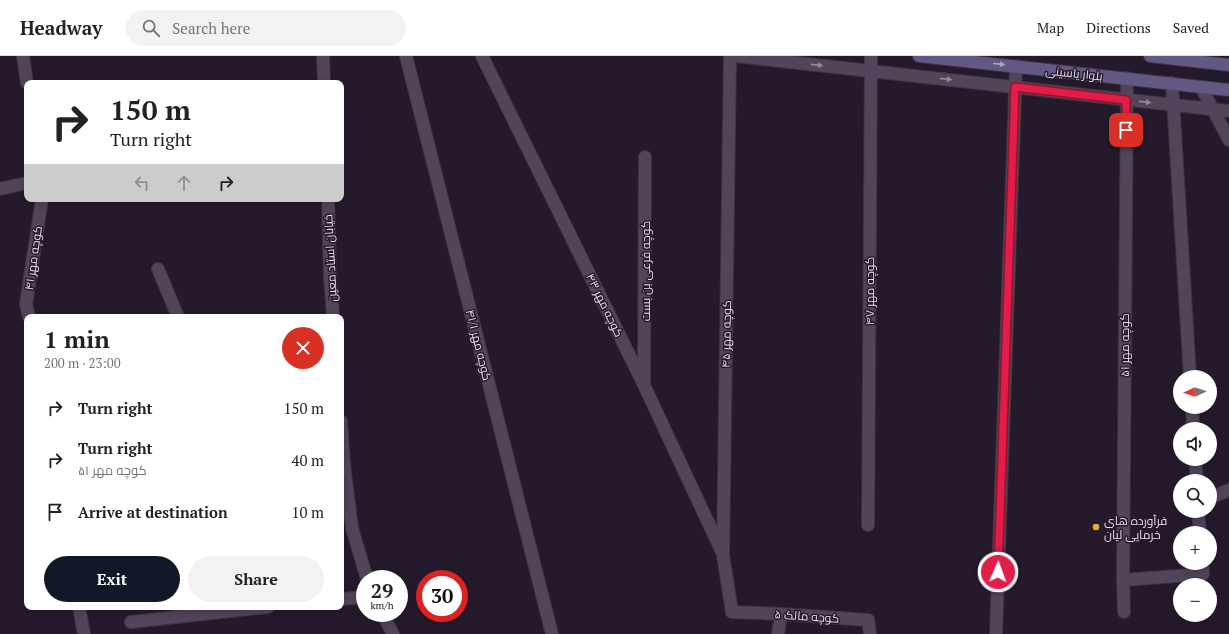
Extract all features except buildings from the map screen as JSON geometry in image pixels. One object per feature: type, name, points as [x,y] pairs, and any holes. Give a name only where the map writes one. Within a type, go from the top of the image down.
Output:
[{"type":"main road","name":"بلوار یاسینی","points":[[919,56],[1229,90]]},
{"type":"main road","points":[[1150,56],[1229,65]]},
{"type":"street","points":[[23,56],[27,80]]},
{"type":"street","points":[[323,56],[324,80]]},
{"type":"street","name":"کوچه مهر ۴۱/۱","points":[[406,56],[552,634]]},
{"type":"street","name":"کوچه مهر ۴۳","points":[[482,56],[644,385],[724,555]]},
{"type":"street","name":"کوچه مهر ۴۵","points":[[730,56],[724,555],[732,612]]},
{"type":"street","points":[[736,56],[1229,111]]},
{"type":"street","name":"کوچه مهر ۴۷","points":[[868,525],[871,56]]},
{"type":"street","points":[[996,634],[1016,66]]},
{"type":"street","name":"کوچه مهر ۵۱","points":[[1124,612],[1127,78]]},
{"type":"street","points":[[1172,83],[1190,370]]},
{"type":"street","points":[[1201,87],[1229,140]]},
{"type":"street","name":"کوچه فرعی بن بست","points":[[644,385],[645,157]]},
{"type":"street","points":[[0,189],[24,184]]},
{"type":"street","name":"کوچه مهر ۴۱","points":[[28,314],[26,304],[42,202]]},
{"type":"street","name":"خیابان استاد معین","points":[[328,202],[333,314]]},
{"type":"street","points":[[158,269],[177,314]]},
{"type":"street","points":[[344,472],[352,528],[364,570]]},
{"type":"street","points":[[1217,495],[1229,490]]},
{"type":"street","points":[[1123,580],[1203,574],[1203,570]]},
{"type":"street","points":[[344,599],[356,597]]},
{"type":"street","points":[[80,610],[84,634]]},
{"type":"street","points":[[131,622],[218,610]]},
{"type":"street","name":"کوچه مالک ۵","points":[[732,612],[868,620],[870,634]]},
{"type":"street","points":[[778,634],[781,614]]},
{"type":"street","points":[[387,622],[393,634]]},
{"type":"place","name":"فرآورده های خرمایی لیان","points":[[1096,527]]},
{"type":"route","points":[[998,572],[1015,87],[1126,100],[1126,130]]}]
